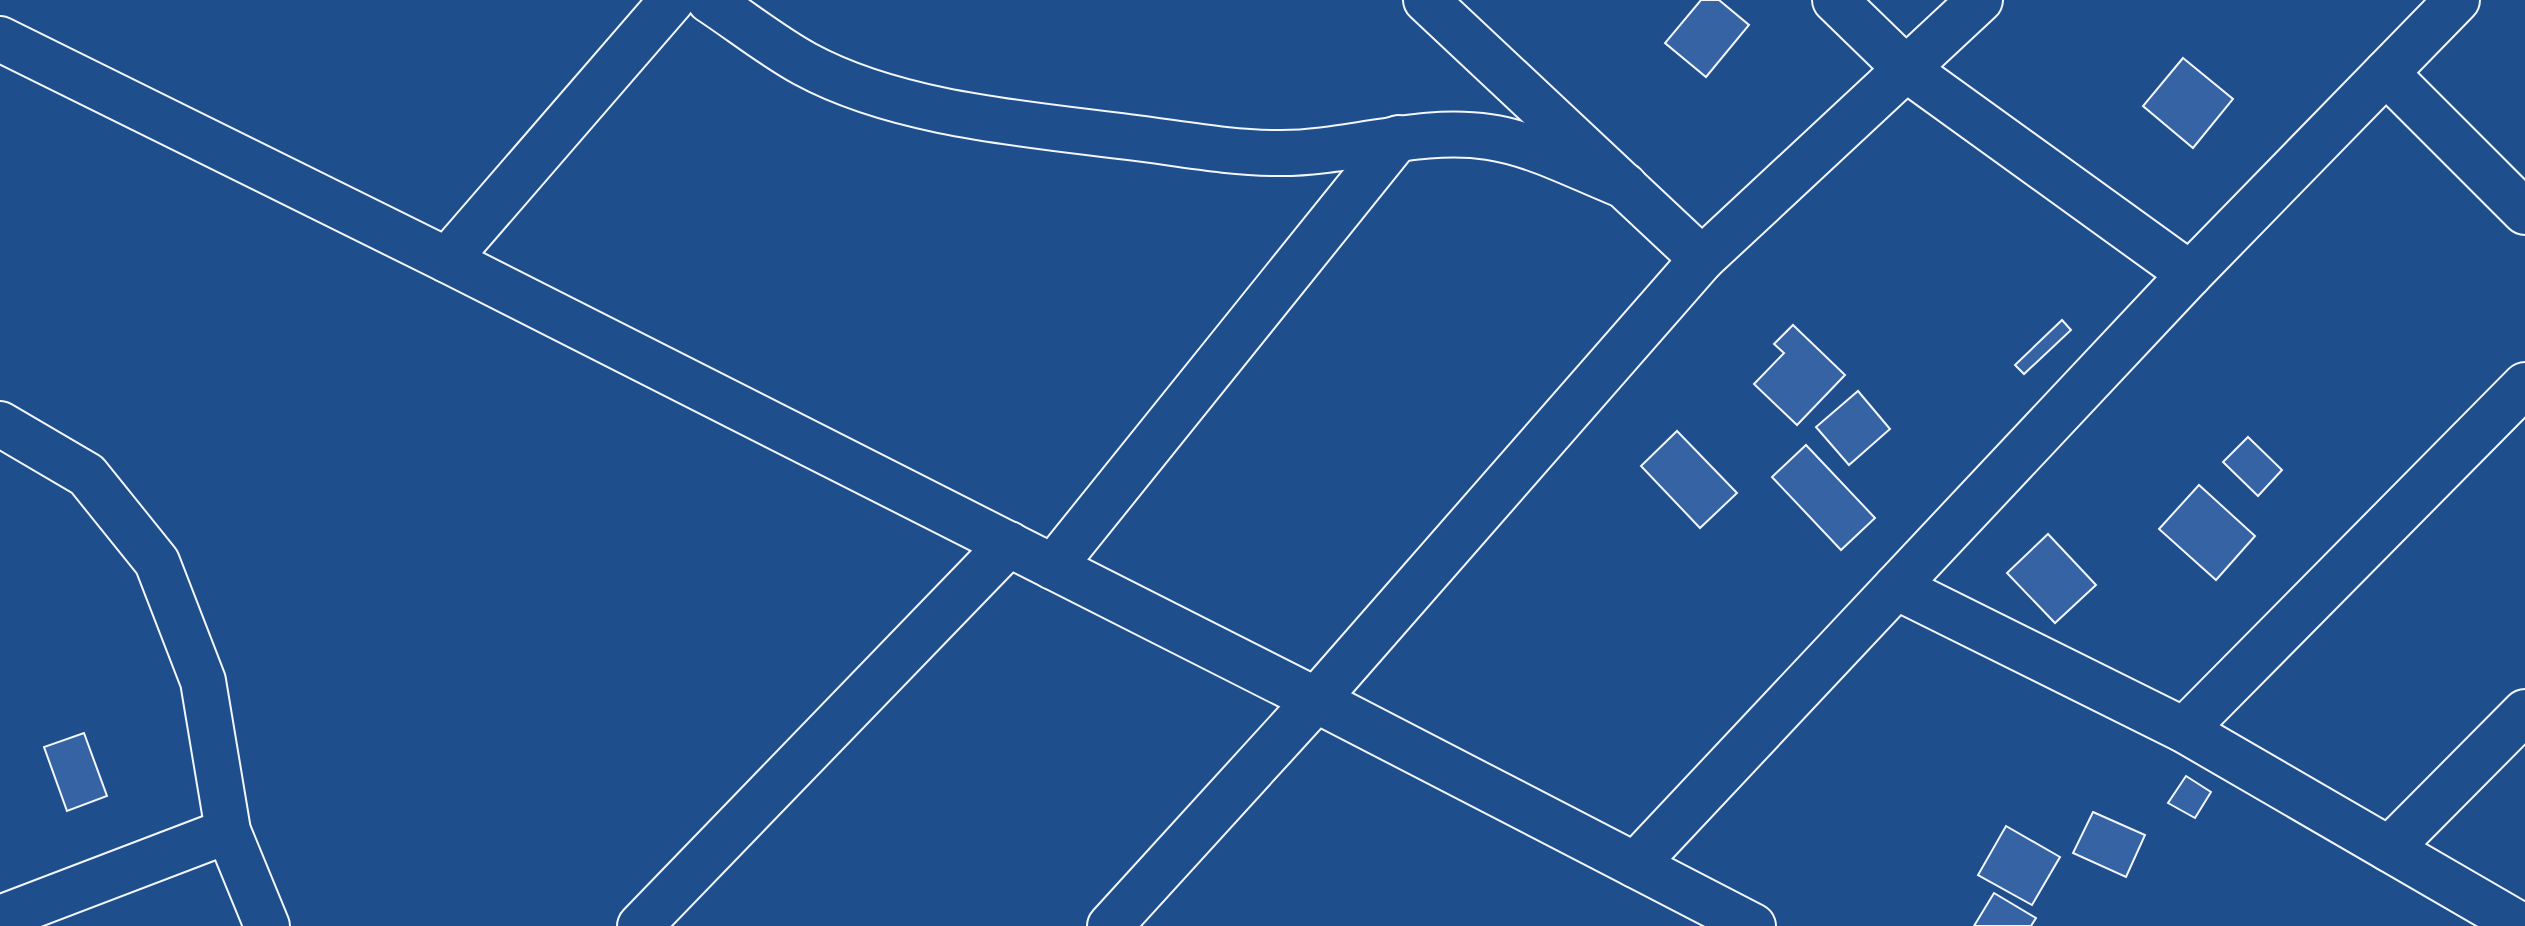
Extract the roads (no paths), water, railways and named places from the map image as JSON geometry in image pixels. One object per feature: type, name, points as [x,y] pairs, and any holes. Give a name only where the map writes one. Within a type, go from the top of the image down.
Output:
[{"type":"street","points":[[447,260],[672,0]]},
{"type":"street","points":[[709,0],[805,64],[864,89],[931,107],[1014,122],[1241,153],[1292,153],[1398,138],[1488,136],[1526,146],[1625,186]]},
{"type":"street","points":[[1426,0],[1702,259]]},
{"type":"street","points":[[1835,0],[1906,69],[2190,274]]},
{"type":"street","points":[[1110,926],[1316,700],[1702,259],[1980,0]]},
{"type":"street","points":[[1635,865],[2190,274],[2457,0]]},
{"type":"street","points":[[0,39],[447,260],[1009,544],[1753,926]]},
{"type":"street","points":[[2386,73],[2525,212]]},
{"type":"street","points":[[1053,567],[1398,138]]},
{"type":"street","points":[[2184,730],[2525,385]]},
{"type":"street","points":[[0,424],[87,475],[157,562],[203,681],[228,831],[267,926]]},
{"type":"street","points":[[640,926],[1009,544]]},
{"type":"street","points":[[1896,587],[2184,730],[2522,926]]},
{"type":"street","points":[[2389,849],[2525,712]]},
{"type":"street","points":[[0,918],[228,831]]}]
